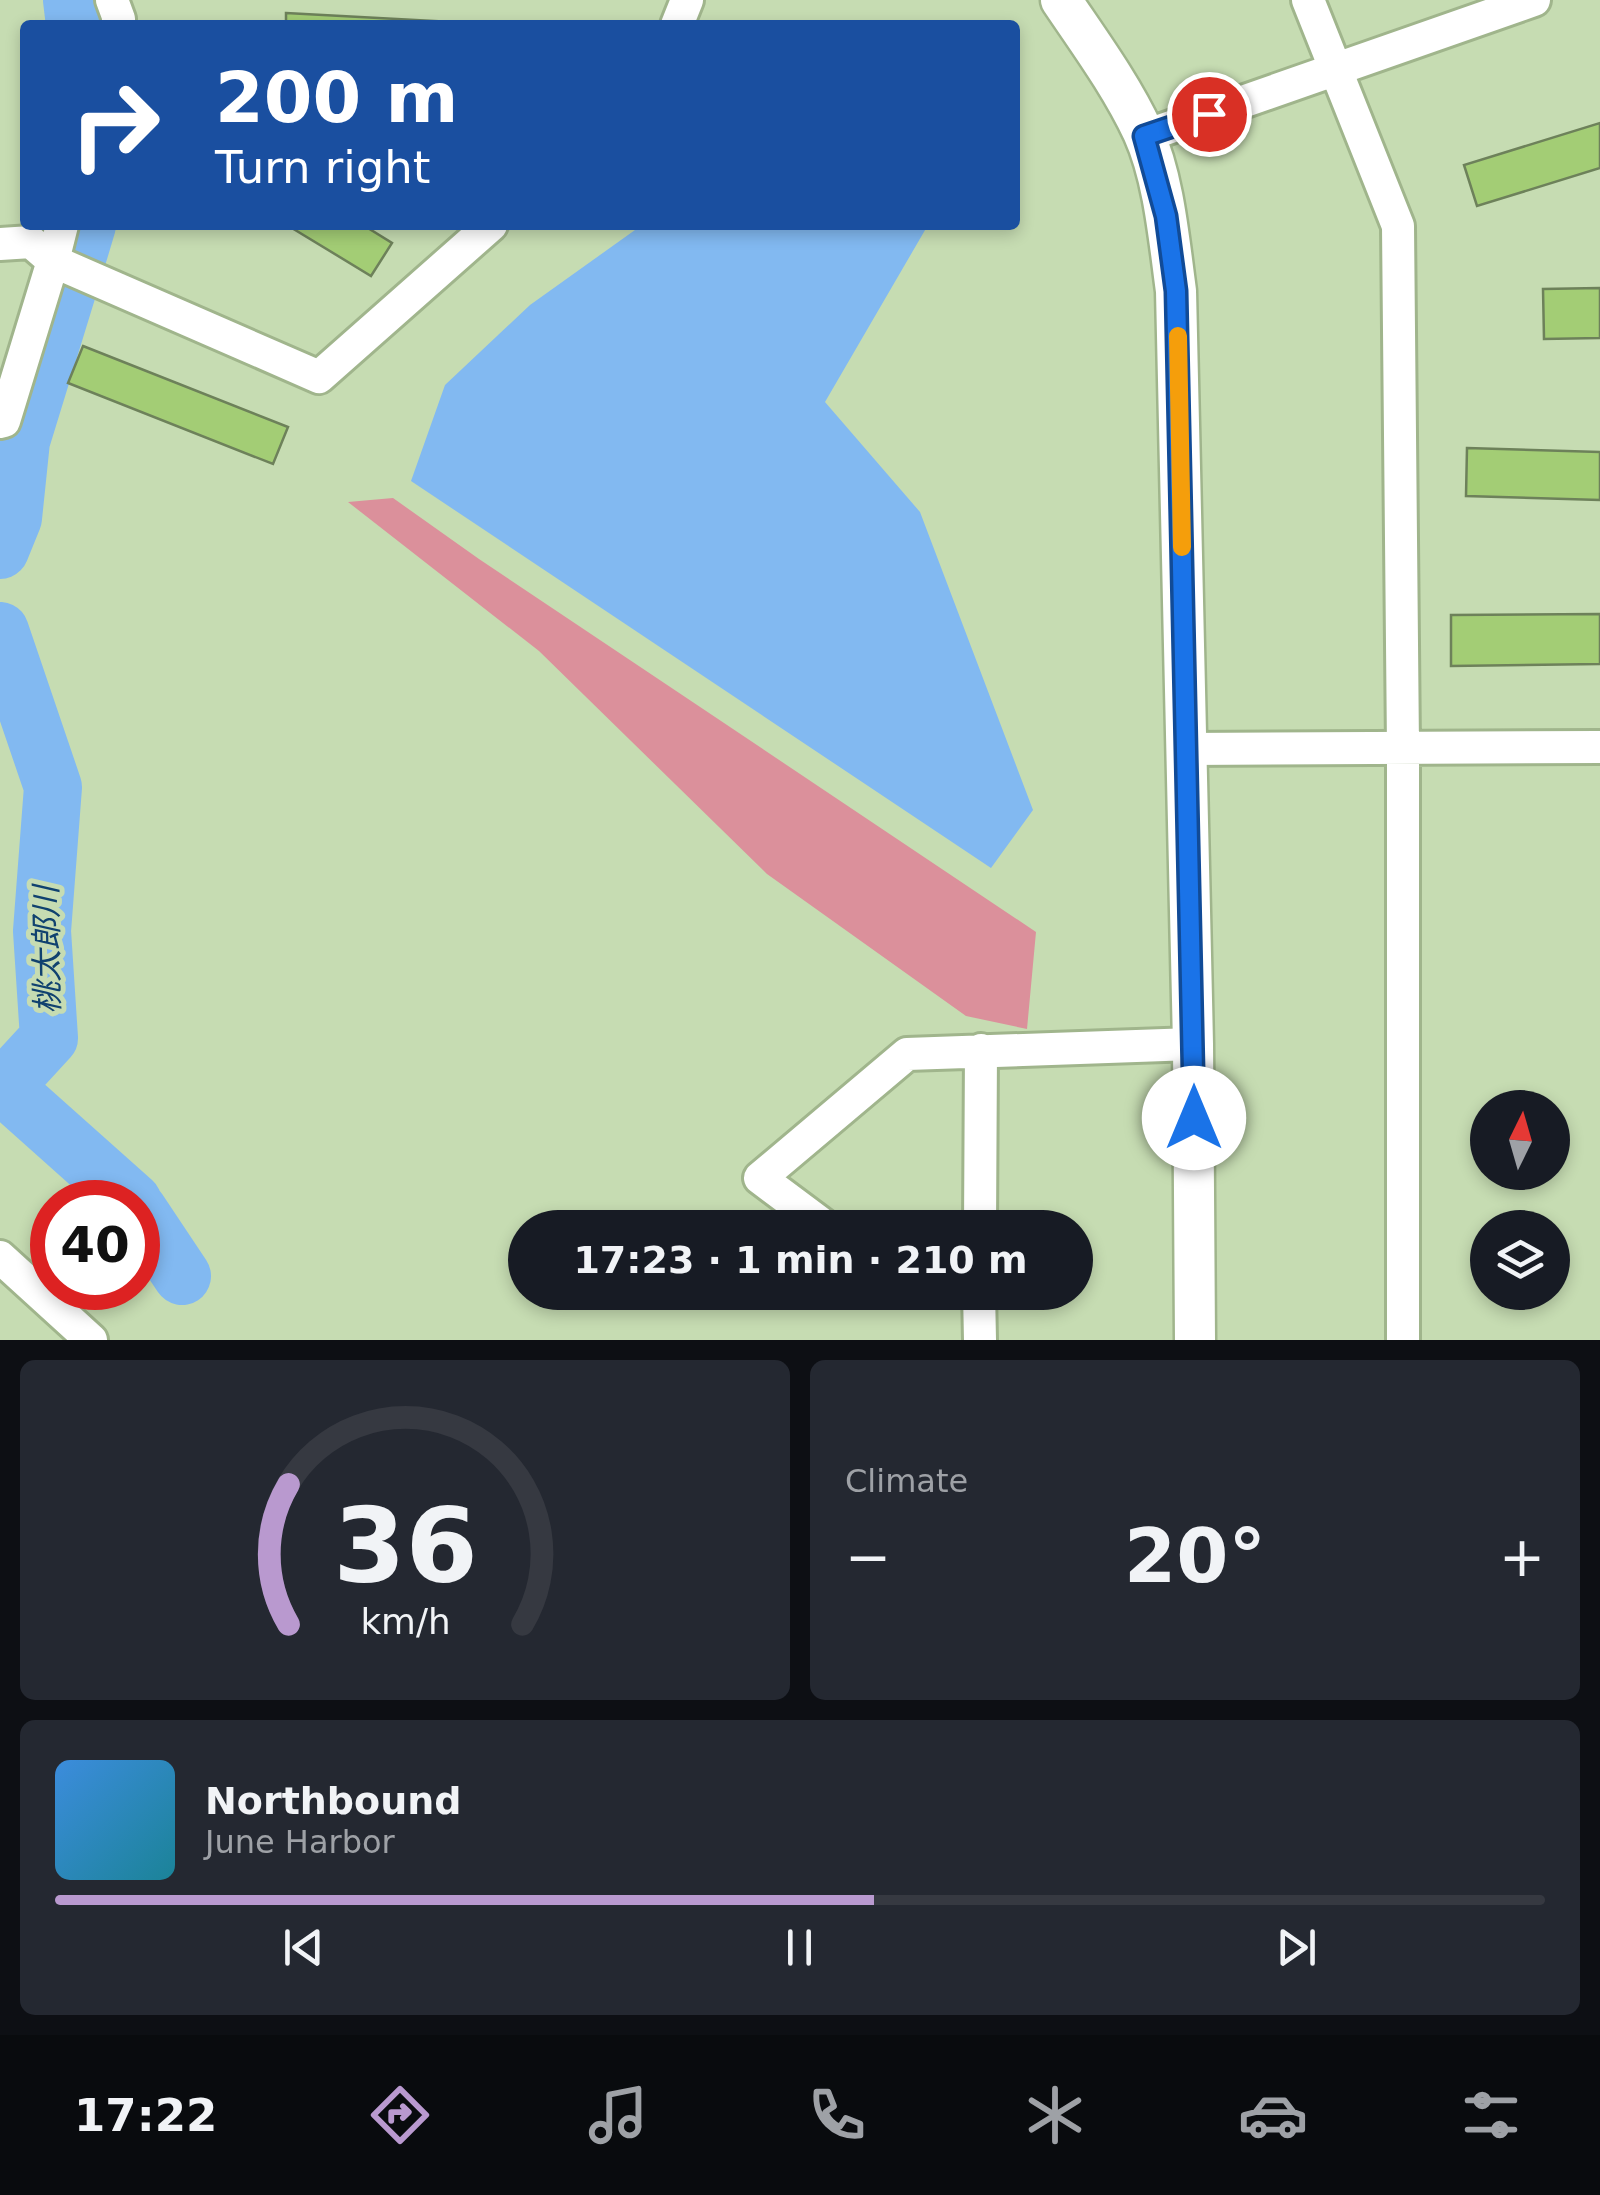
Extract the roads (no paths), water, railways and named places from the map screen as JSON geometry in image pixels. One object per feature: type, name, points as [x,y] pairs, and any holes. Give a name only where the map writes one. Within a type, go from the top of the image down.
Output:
[{"type":"street","points":[[1061,0],[1118,86],[1144,136],[1166,216],[1176,291],[1193,1044],[1195,1340]]},
{"type":"street","points":[[1308,0],[1398,226],[1404,1340]]},
{"type":"street","points":[[1144,136],[1534,0]]},
{"type":"street","points":[[0,422],[4,422],[61,230]]},
{"type":"street","points":[[0,244],[31,242],[52,261],[320,377],[477,230]]},
{"type":"street","points":[[1186,749],[1600,747]]},
{"type":"street","points":[[804,1210],[760,1178],[907,1054],[1193,1044]]},
{"type":"street","points":[[980,1210],[981,1050]]},
{"type":"street","points":[[0,1257],[90,1340]]},
{"type":"street","points":[[979,1310],[980,1340]]},
{"type":"water","points":[[635,230],[925,230],[825,402],[920,512],[1033,810],[991,868],[411,481],[445,385],[530,305]]},
{"type":"waterway","name":"桃太郎川","points":[[72,0],[74,20]]},
{"type":"waterway","name":"桃太郎川","points":[[78,255],[86,230]]},
{"type":"waterway","name":"桃太郎川","points":[[0,550],[13,518],[21,441],[68,288]]},
{"type":"waterway","name":"桃太郎川","points":[[0,631],[53,787],[42,931],[49,1038],[4,1087],[108,1180]]},
{"type":"waterway","name":"桃太郎川","points":[[160,1243],[182,1276]]}]
